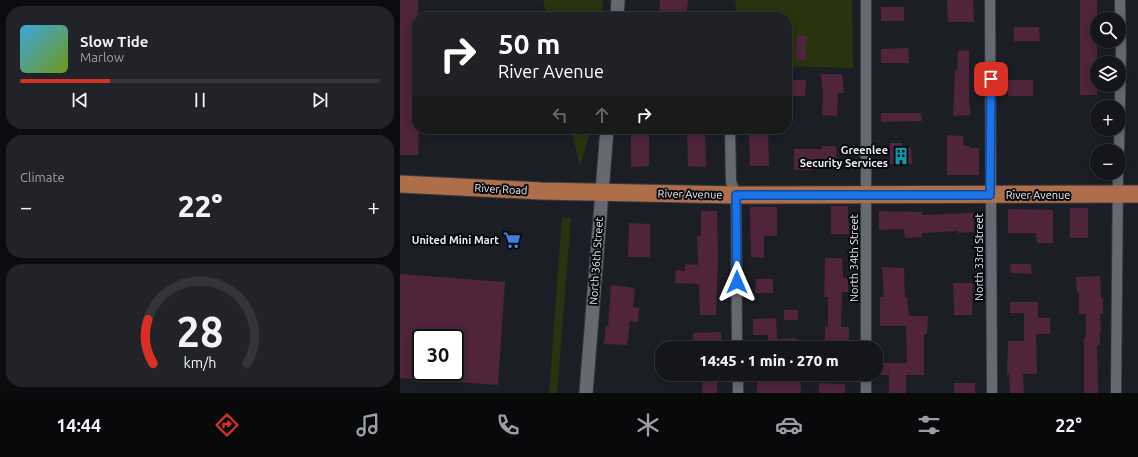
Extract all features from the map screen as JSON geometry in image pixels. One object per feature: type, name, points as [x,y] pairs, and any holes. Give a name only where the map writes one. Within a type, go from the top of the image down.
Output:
[{"type":"main road","name":"River Road","points":[[400,184],[541,191],[602,192]]},
{"type":"main road","name":"River Avenue","points":[[602,192],[736,195],[1138,194]]},
{"type":"street","points":[[617,12],[618,0]]},
{"type":"street","name":"North 34th Street","points":[[866,0],[866,341]]},
{"type":"street","name":"North 33rd Street","points":[[990,0],[992,393]]},
{"type":"street","points":[[1119,144],[1121,50],[1120,0]]},
{"type":"street","name":"North 36th Street","points":[[586,393],[607,134]]},
{"type":"street","points":[[730,134],[731,182],[736,195],[737,341]]},
{"type":"street","points":[[1116,393],[1118,180]]},
{"type":"street","points":[[738,381],[738,393]]},
{"type":"street","points":[[866,381],[866,393]]},
{"type":"green space","points":[[543,0],[603,0],[602,12],[546,12]]},
{"type":"green space","points":[[735,0],[852,0],[853,68],[792,66],[792,12],[736,12]]},
{"type":"green space","points":[[572,134],[590,134],[580,166]]},
{"type":"green space","points":[[562,217],[571,218],[557,393],[549,393]]},
{"type":"building","points":[[400,0],[418,0],[418,12],[412,12],[412,134],[419,134],[418,155],[400,155]]},
{"type":"building","points":[[660,0],[688,0],[687,12],[659,12]]},
{"type":"building","points":[[947,0],[973,0],[974,22],[948,22]]},
{"type":"building","points":[[1080,0],[1097,0],[1097,12],[1090,12],[1090,48],[1097,48],[1097,56],[1090,56],[1090,92],[1097,92],[1097,95],[1080,95]]},
{"type":"building","points":[[881,7],[904,7],[904,21],[881,21]]},
{"type":"building","points":[[1014,27],[1039,27],[1040,41],[1014,41]]},
{"type":"building","points":[[797,35],[807,36],[806,60],[796,60]]},
{"type":"building","points":[[908,48],[909,63],[881,63],[881,49]]},
{"type":"building","points":[[969,50],[970,115],[953,116],[955,70],[957,70],[958,51]]},
{"type":"building","points":[[821,74],[842,74],[844,93],[838,93],[837,116],[822,115],[823,93]]},
{"type":"building","points":[[793,80],[806,80],[805,96],[793,96]]},
{"type":"building","points":[[1008,80],[1033,80],[1033,96],[1008,96]]},
{"type":"building","points":[[881,113],[921,113],[922,121],[881,122]]},
{"type":"building","points":[[631,134],[649,134],[649,166],[631,167]]},
{"type":"building","points":[[687,134],[705,134],[706,167],[688,166]]},
{"type":"building","points":[[749,134],[768,134],[769,166],[750,166]]},
{"type":"building","points":[[947,135],[963,136],[964,146],[979,148],[979,175],[947,175]]},
{"type":"building","name":"Greenlee Security Services","points":[[890,143],[902,143],[902,148],[911,148],[912,164],[890,164]]},
{"type":"building","points":[[822,146],[836,146],[837,165],[810,165],[810,170],[794,170],[794,149],[822,149]]},
{"type":"building","points":[[831,206],[848,206],[849,234],[831,234]]},
{"type":"building","points":[[750,207],[777,207],[777,236],[764,236],[764,258],[751,257]]},
{"type":"building","points":[[1070,208],[1088,208],[1088,238],[1070,238]]},
{"type":"building","points":[[1008,209],[1053,210],[1053,243],[1037,243],[1036,233],[1008,233]]},
{"type":"building","points":[[701,211],[717,211],[718,260],[716,315],[700,315],[699,284],[675,283],[676,270],[685,271],[685,264],[698,265],[697,236],[701,236]]},
{"type":"building","points":[[879,211],[922,212],[922,215],[973,213],[974,232],[958,233],[958,231],[922,233],[922,237],[905,238],[904,229],[879,230]]},
{"type":"building","points":[[629,223],[650,224],[650,257],[628,257]]},
{"type":"building","points":[[825,258],[842,258],[843,278],[848,278],[848,292],[842,292],[841,327],[849,327],[849,341],[825,341],[825,326],[828,327],[828,297],[824,297]]},
{"type":"building","points":[[1010,264],[1031,264],[1032,274],[1011,273]]},
{"type":"building","points":[[882,267],[904,268],[905,297],[907,297],[909,316],[928,316],[927,334],[924,334],[924,375],[906,375],[906,393],[889,393],[889,375],[883,375],[883,363],[907,363],[906,326],[880,326],[880,297],[884,297]]},
{"type":"building","points":[[400,274],[505,282],[498,385],[442,381],[464,381],[464,329],[412,329],[412,379],[400,378]]},
{"type":"building","points":[[1100,276],[1101,298],[1103,298],[1103,314],[1100,314],[1100,345],[1097,345],[1098,393],[1084,393],[1084,337],[1086,337],[1086,314],[1079,314],[1079,292],[1077,292],[1076,277]]},
{"type":"building","points":[[756,279],[773,279],[773,293],[755,293]]},
{"type":"building","points":[[953,283],[973,283],[972,315],[954,315]]},
{"type":"building","points":[[611,285],[635,288],[633,307],[639,308],[638,322],[630,321],[627,345],[604,344],[606,326],[608,326]]},
{"type":"building","points":[[1010,302],[1038,302],[1038,318],[1050,318],[1050,334],[1036,334],[1037,374],[1023,374],[1024,393],[1010,393],[1009,374],[1007,375],[1008,341],[1024,341],[1024,313],[1010,313]]},
{"type":"building","points":[[784,310],[798,310],[798,320],[784,320]]},
{"type":"building","points":[[776,318],[777,339],[796,338],[796,341],[768,341],[768,335],[753,335],[753,319]]},
{"type":"building","points":[[721,332],[722,341],[693,341],[693,333]]},
{"type":"building","points":[[703,381],[717,381],[717,393],[702,393]]},
{"type":"building","points":[[757,381],[800,381],[801,393],[757,393]]},
{"type":"building","points":[[819,383],[845,384],[845,393],[819,393]]},
{"type":"building","points":[[954,383],[975,383],[975,393],[954,393]]},
{"type":"place","name":"Greenlee Security Services","points":[[901,156]]},
{"type":"place","name":"United Mini Mart","points":[[512,240]]},
{"type":"route","points":[[737,282],[736,195],[990,195],[991,79]]}]
